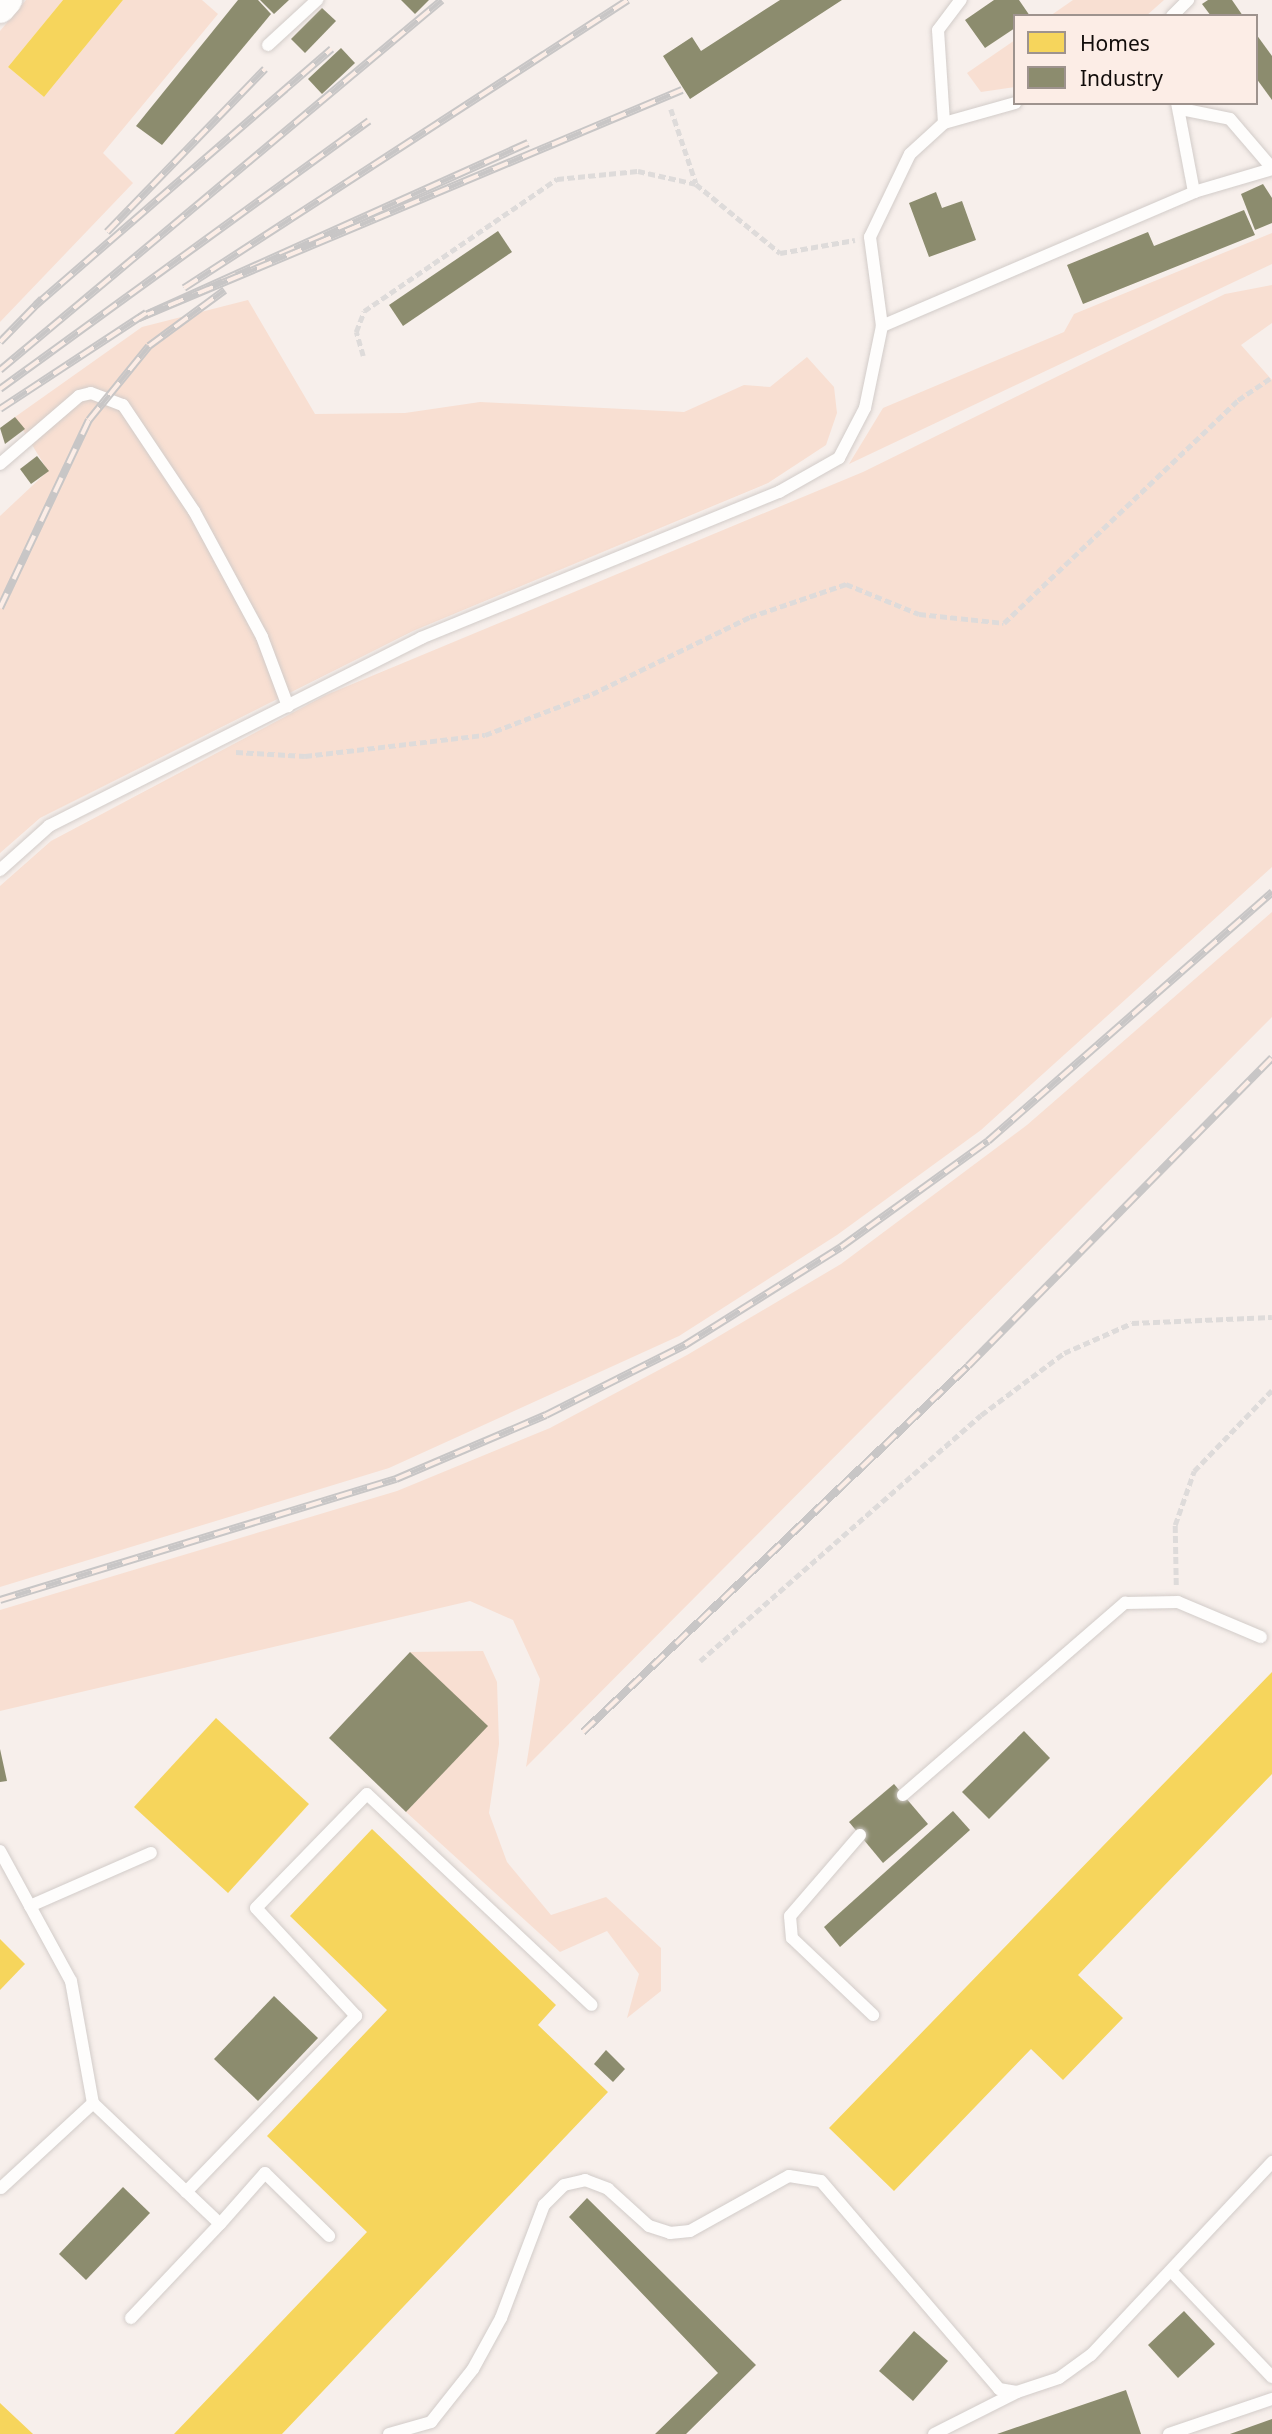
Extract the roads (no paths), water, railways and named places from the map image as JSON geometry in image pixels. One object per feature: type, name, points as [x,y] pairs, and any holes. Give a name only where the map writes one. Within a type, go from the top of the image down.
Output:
[{"type":"street","points":[[0,8],[7,0]]},
{"type":"lane","points":[[268,45],[317,0]]},
{"type":"lane","points":[[944,123],[937,30],[961,0]]},
{"type":"lane","points":[[1174,14],[1188,0]]},
{"type":"lane","points":[[0,870],[49,826],[421,638],[779,492],[839,458],[865,408],[883,326],[870,237],[910,154],[944,123],[1013,104]]},
{"type":"lane","points":[[883,326],[1194,192],[1272,168],[1230,119],[1179,106],[1194,192]]},
{"type":"lane","points":[[0,464],[79,396],[91,393],[123,405],[194,511],[262,637],[288,706]]},
{"type":"lane","points":[[903,1795],[1125,1603],[1178,1602],[1261,1637]]},
{"type":"lane","points":[[186,2192],[356,2016],[256,1908],[367,1794],[592,2005]]},
{"type":"lane","points":[[860,1835],[790,1916],[792,1938],[873,2015]]},
{"type":"lane","points":[[0,1851],[71,1981],[93,2103],[220,2224]]},
{"type":"lane","points":[[30,1906],[151,1853]]},
{"type":"lane","points":[[1,2188],[93,2103]]},
{"type":"lane","points":[[934,2434],[1017,2392],[1059,2378],[1091,2355],[1172,2272],[1272,2162]]},
{"type":"lane","points":[[131,2318],[265,2173],[329,2236]]},
{"type":"lane","points":[[390,2434],[431,2422],[473,2369],[501,2318],[544,2205],[564,2185],[585,2180],[608,2189],[649,2226],[670,2233],[690,2231],[789,2176],[821,2182],[999,2389],[1017,2392]]},
{"type":"lane","points":[[1172,2272],[1272,2377]]},
{"type":"lane","points":[[1169,2434],[1272,2399]]},
{"type":"railway","points":[[0,370],[442,0]]},
{"type":"railway","points":[[184,288],[628,0]]},
{"type":"railway","points":[[36,305],[332,49]]},
{"type":"railway","points":[[107,232],[265,69]]},
{"type":"railway","points":[[528,143],[139,318],[682,90]]},
{"type":"railway","points":[[0,389],[369,121]]},
{"type":"railway","points":[[0,608],[89,420],[149,346],[225,290]]},
{"type":"railway","points":[[0,342],[42,299]]},
{"type":"railway","points":[[0,409],[146,313]]},
{"type":"railway","points":[[0,1600],[396,1479],[546,1415],[685,1345],[841,1247],[988,1141],[1272,892]]},
{"type":"railway","points":[[583,1732],[968,1366],[1272,1058]]}]
